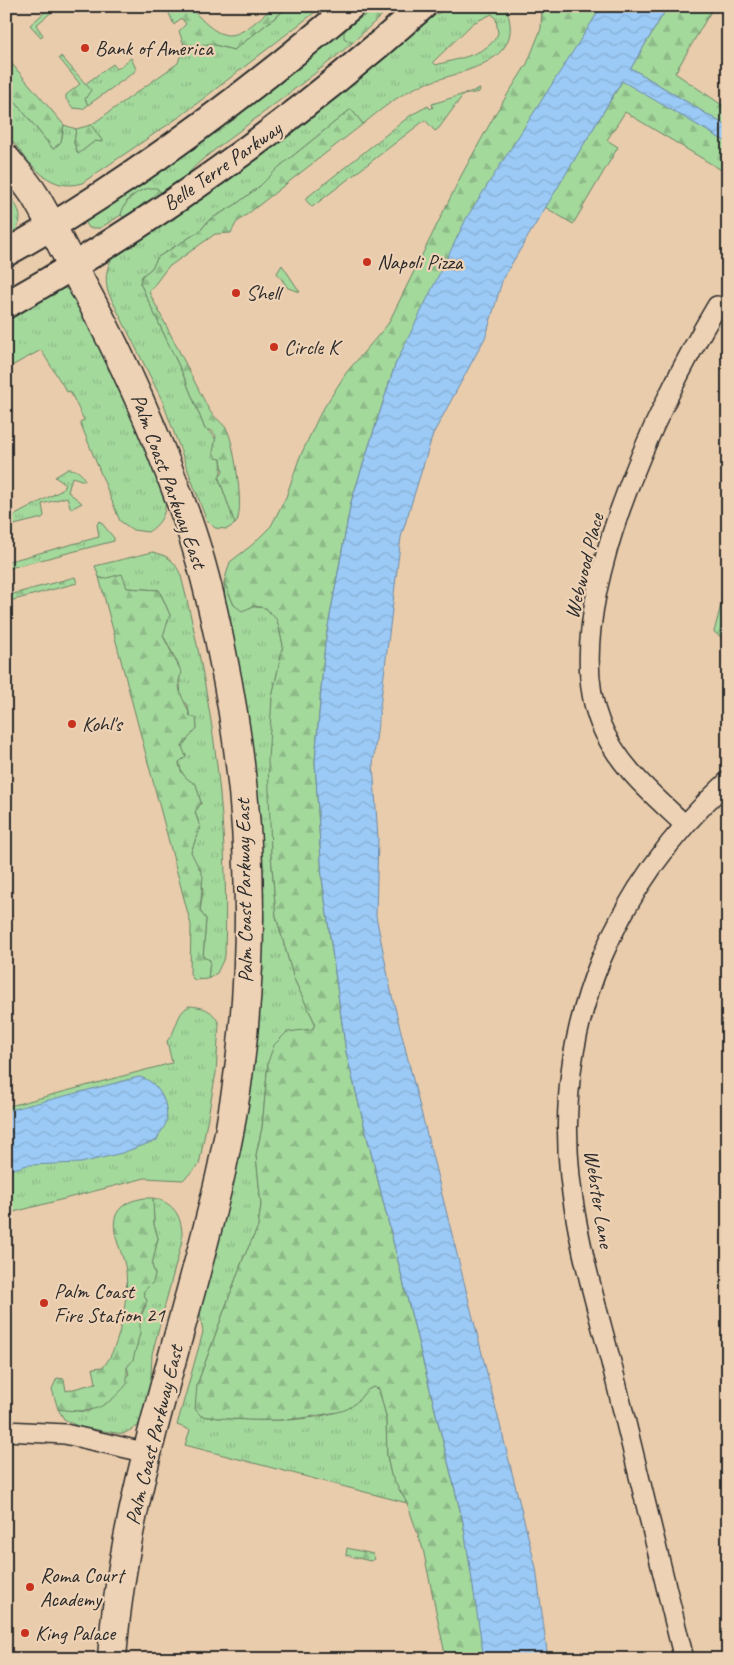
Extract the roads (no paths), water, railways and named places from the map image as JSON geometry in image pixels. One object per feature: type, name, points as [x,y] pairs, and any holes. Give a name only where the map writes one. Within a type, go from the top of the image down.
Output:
[{"type":"main road","points":[[6,253],[52,227],[197,128],[351,6]]},
{"type":"main road","name":"Belle Terre Parkway","points":[[6,305],[73,267],[252,146],[355,65],[422,6]]},
{"type":"main road","name":"Palm Coast Parkway East","points":[[6,159],[33,193],[52,227],[142,403],[192,532],[215,620],[230,690],[247,835],[248,962],[244,1023],[234,1097],[213,1202],[148,1453],[124,1561],[112,1659]]},
{"type":"street","name":"Webwood Place","points":[[684,824],[628,771],[610,744],[600,722],[592,694],[589,648],[602,572],[631,481],[671,389],[717,306]]},
{"type":"street","name":"Webster Lane","points":[[684,1659],[578,1229],[570,1179],[567,1133],[570,1084],[578,1038],[598,965],[614,928],[634,892],[654,862],[684,824],[728,781]]},
{"type":"street","points":[[6,1431],[65,1434],[148,1453]]},
{"type":"water","points":[[602,6],[668,6],[631,68],[728,127],[728,143],[622,81],[503,278],[486,336],[433,434],[401,537],[373,764],[378,838],[376,916],[392,996],[536,1568],[548,1659],[484,1659],[463,1522],[346,1052],[322,878],[315,761],[325,643],[351,502],[395,365],[467,217]]},
{"type":"water","points":[[139,1077],[157,1088],[166,1107],[166,1122],[157,1140],[122,1153],[81,1163],[28,1165],[6,1171],[6,1111]]},
{"type":"place","name":"Bank of America","points":[[85,48]]},
{"type":"place","name":"Napoli Pizza","points":[[367,262]]},
{"type":"place","name":"Shell","points":[[236,293]]},
{"type":"place","name":"Circle K","points":[[274,347]]},
{"type":"place","name":"Kohl's","points":[[72,724]]},
{"type":"place","name":"Palm Coast Fire Station 21","points":[[44,1303]]},
{"type":"place","name":"Roma Court Academy","points":[[30,1587]]},
{"type":"place","name":"King Palace","points":[[25,1633]]}]
